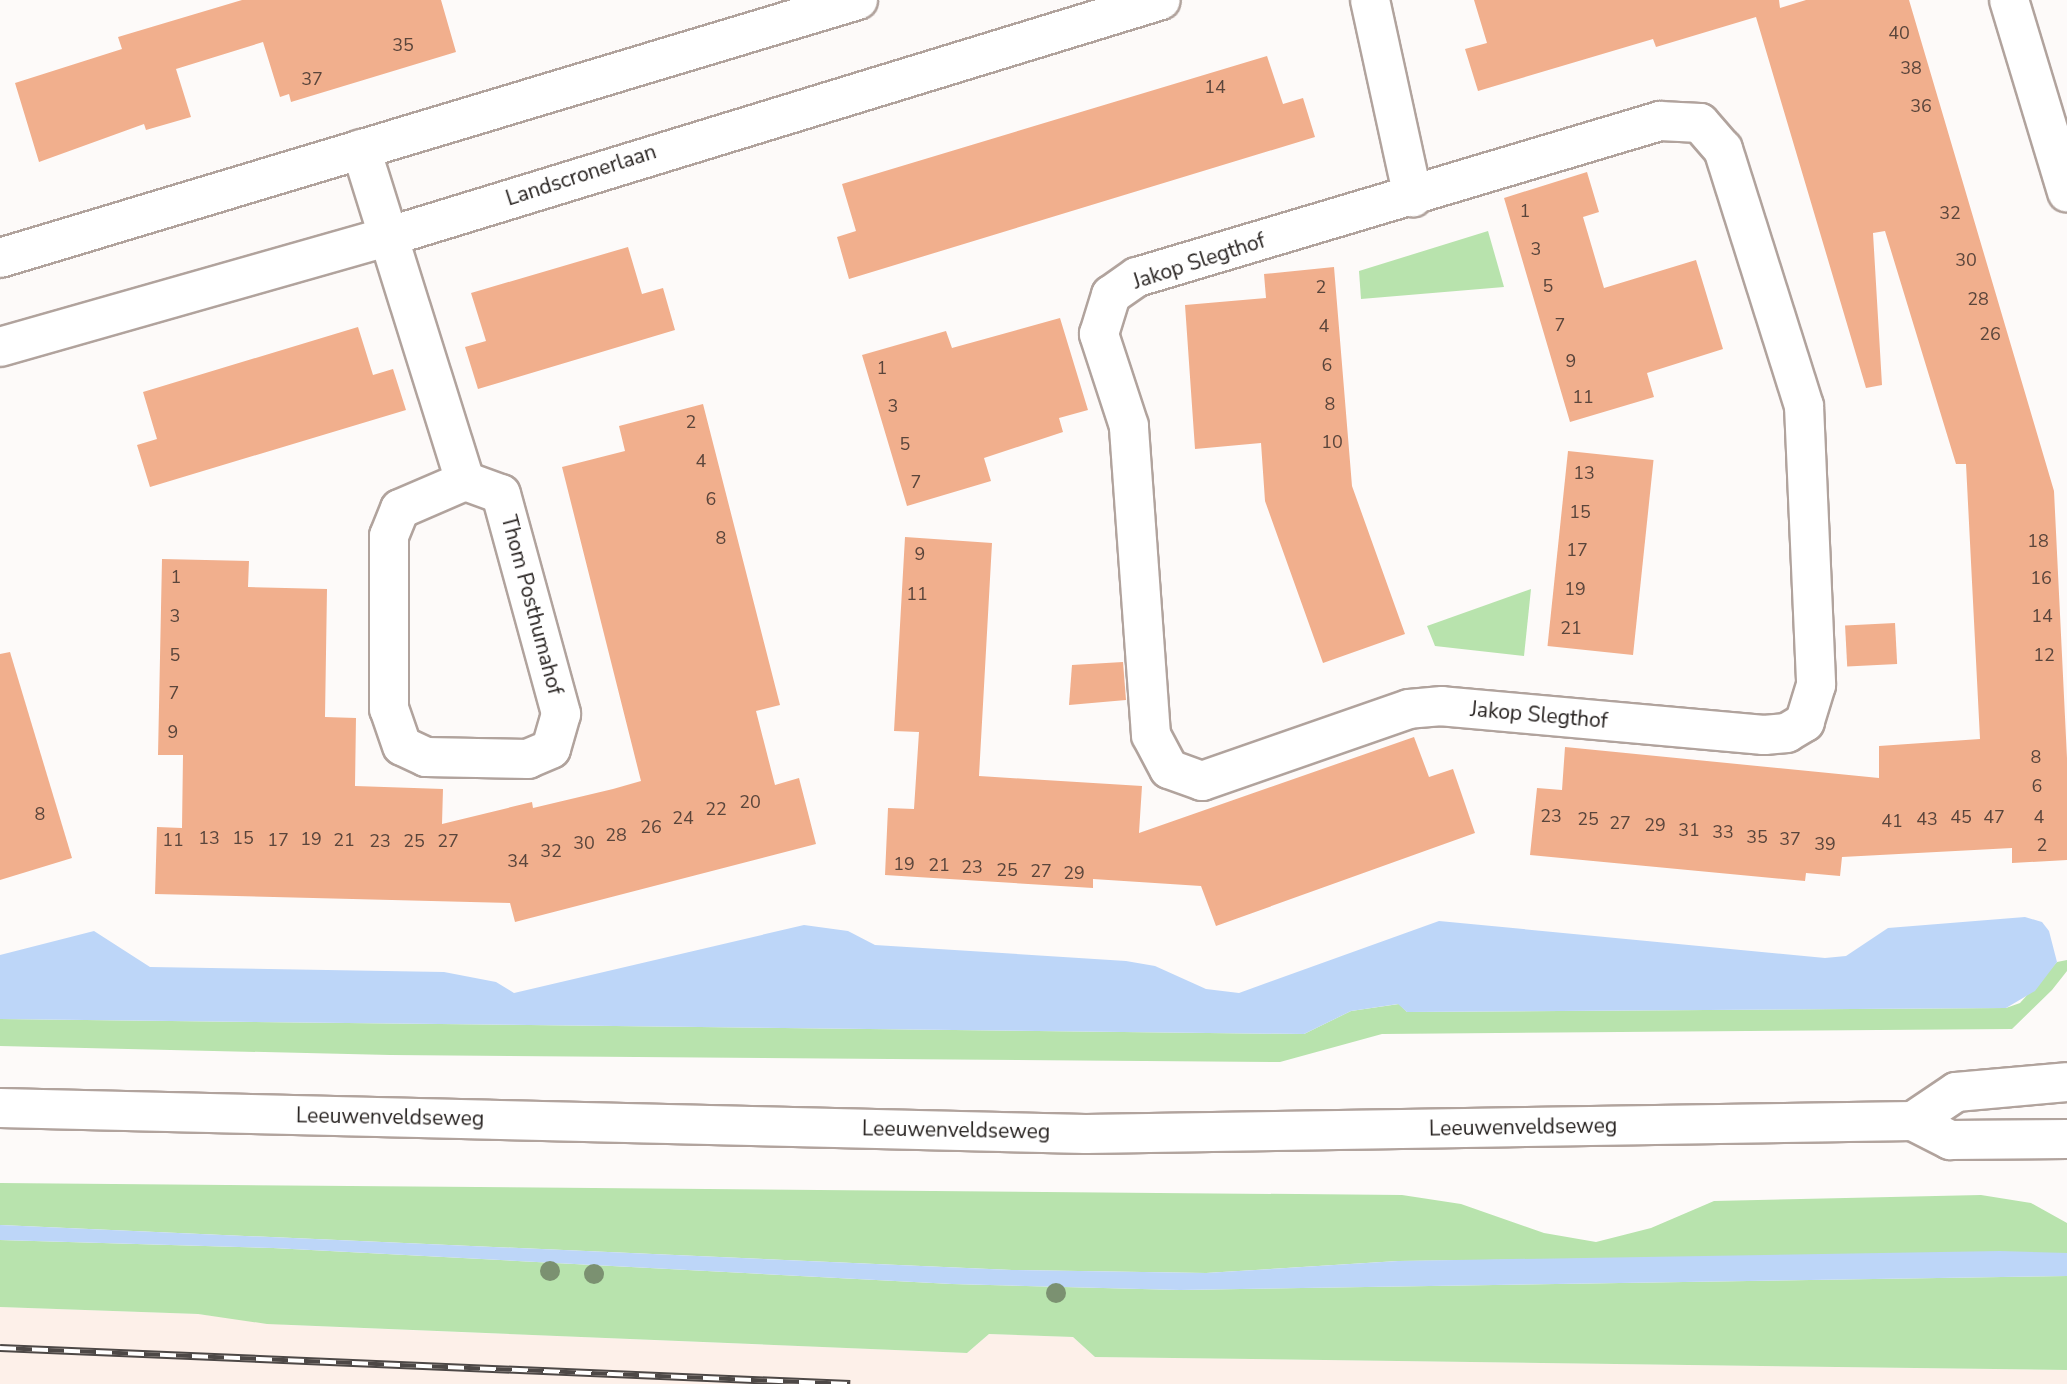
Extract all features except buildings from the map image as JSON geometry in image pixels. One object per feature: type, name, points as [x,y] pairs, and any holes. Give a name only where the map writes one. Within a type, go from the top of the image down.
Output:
[{"type":"street","points":[[0,258],[858,0]]},
{"type":"street","name":"Landscronerlaan","points":[[0,347],[387,237],[1161,0]]},
{"type":"street","points":[[1370,0],[1413,197]]},
{"type":"street","points":[[2009,0],[2067,192]]},
{"type":"street","name":"Jakop Slegthof","points":[[1660,121],[1700,123],[1723,149],[1804,406],[1816,685],[1805,722],[1787,733],[1763,735],[1442,706],[1409,709],[1202,780],[1169,769],[1152,735],[1129,426],[1099,334],[1111,295],[1137,277],[1413,197],[1660,121]]},
{"type":"street","points":[[361,149],[465,481]]},
{"type":"street","name":"Thom Posthumahof","points":[[465,481],[501,494],[561,714],[551,749],[528,759],[426,757],[402,746],[389,709],[389,536],[400,509],[465,481]]},
{"type":"street","points":[[1913,1121],[1956,1092],[2067,1082]]},
{"type":"street","name":"Leeuwenveldseweg","points":[[0,1108],[1086,1133],[1913,1121],[1950,1140],[2067,1139]]},
{"type":"shaded area","points":[[0,1307],[198,1314],[288,1325],[967,1353],[989,1334],[1073,1337],[1095,1357],[2067,1370],[2067,1384],[0,1384]]},
{"type":"green space","points":[[1488,231],[1504,287],[1361,299],[1359,271]]},
{"type":"green space","points":[[1531,589],[1524,656],[1435,646],[1427,626]]},
{"type":"green space","points":[[2067,960],[2067,971],[2052,990],[2012,1029],[1382,1034],[1280,1062],[390,1055],[0,1046],[0,1019],[1304,1034],[1351,1011],[1399,1004],[1407,1012],[2006,1008],[2020,1003],[2057,962]]},
{"type":"green space","points":[[0,1183],[1402,1195],[1461,1204],[1544,1233],[1596,1242],[1651,1228],[1714,1201],[1981,1195],[2031,1203],[2067,1223],[2067,1253],[1398,1261],[1206,1273],[1012,1270],[0,1225]]},
{"type":"green space","points":[[0,1240],[273,1248],[952,1284],[1180,1290],[2067,1276],[2067,1370],[1095,1357],[1073,1337],[989,1334],[967,1353],[267,1324],[198,1314],[0,1307]]},
{"type":"water","points":[[2025,917],[2042,922],[2049,931],[2057,962],[2035,991],[2006,1008],[1407,1012],[1398,1004],[1351,1011],[1304,1034],[0,1019],[0,955],[94,931],[150,967],[444,972],[496,982],[514,993],[804,925],[848,931],[875,945],[1126,961],[1155,966],[1206,989],[1239,993],[1439,921],[1825,958],[1846,956],[1888,928]]},
{"type":"water","points":[[0,1225],[1012,1270],[1206,1273],[1398,1261],[2000,1251],[2067,1253],[2067,1276],[1180,1290],[952,1284],[273,1248],[0,1240]]},
{"type":"railway","points":[[0,1348],[850,1384]]}]
